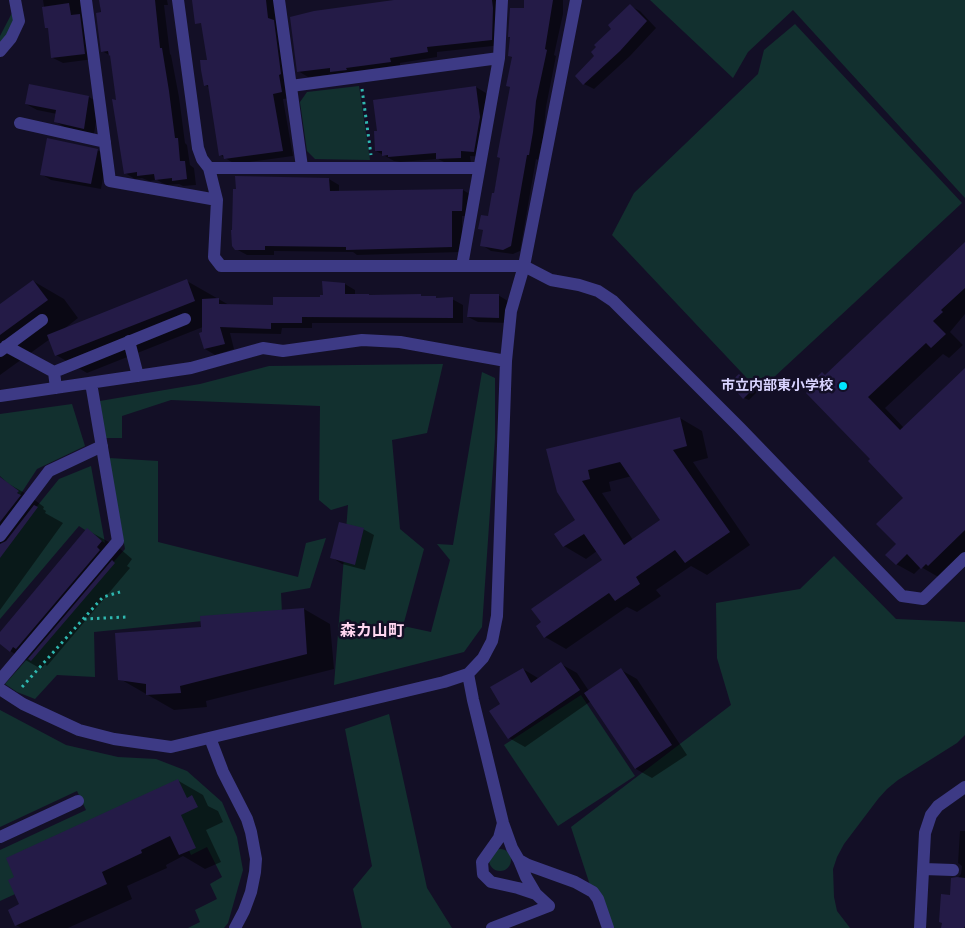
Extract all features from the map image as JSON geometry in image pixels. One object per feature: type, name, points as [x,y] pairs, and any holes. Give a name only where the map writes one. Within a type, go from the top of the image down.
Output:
[{"type":"street","points":[[0,51],[11,38],[19,21],[15,0]]},
{"type":"street","points":[[86,0],[110,181],[217,200]]},
{"type":"street","points":[[178,0],[198,148],[209,168],[217,200],[214,257],[222,266],[524,266],[551,280],[580,285],[598,291],[613,301],[740,428],[902,596],[923,599],[965,558]]},
{"type":"street","points":[[279,0],[302,168]]},
{"type":"street","points":[[462,266],[499,58],[502,0]]},
{"type":"street","points":[[0,689],[60,722],[79,730],[114,739],[171,747],[444,682],[468,674],[483,658],[492,641],[497,616],[506,362],[511,311],[524,266],[576,0]]},
{"type":"street","points":[[291,86],[499,58]]},
{"type":"street","points":[[20,123],[105,142]]},
{"type":"street","points":[[209,168],[479,168]]},
{"type":"street","points":[[42,320],[3,348],[54,372],[185,319]]},
{"type":"street","points":[[0,396],[191,368],[263,348],[283,350],[362,340],[400,342],[506,362]]},
{"type":"street","points":[[129,342],[138,376]]},
{"type":"street","points":[[54,372],[56,388]]},
{"type":"street","points":[[0,680],[118,541],[91,383]]},
{"type":"street","points":[[0,536],[49,471],[102,446]]},
{"type":"street","points":[[468,674],[503,823],[512,848],[526,877],[536,894],[549,906],[492,928]]},
{"type":"street","points":[[210,738],[223,772],[247,819],[256,858],[251,892],[235,928]]},
{"type":"street","points":[[920,928],[925,833],[931,815],[938,806],[965,786]]},
{"type":"street","points":[[0,837],[78,801]]},
{"type":"street","points":[[503,823],[499,838],[482,862],[483,874],[491,882],[536,894]]},
{"type":"street","points":[[519,860],[580,884],[593,892],[598,899],[608,928]]},
{"type":"street","points":[[924,868],[953,870]]},
{"type":"path","points":[[361,77],[373,168]]},
{"type":"path","points":[[13,697],[103,598],[120,592]]},
{"type":"path","points":[[84,619],[126,617]]},
{"type":"green space","points":[[650,0],[965,0],[965,198],[793,10],[748,52],[733,78]]},
{"type":"green space","points":[[12,13],[14,23],[0,45],[0,36]]},
{"type":"green space","points":[[795,24],[962,203],[759,391],[612,235],[634,193],[758,74],[764,50]]},
{"type":"green space","points":[[359,86],[370,160],[315,159],[307,151],[300,102],[307,92]]},
{"type":"green space","points":[[443,364],[427,433],[392,440],[400,529],[424,549],[403,626],[431,632],[450,560],[437,544],[453,545],[482,372],[495,378],[495,438],[482,627],[464,652],[334,685],[348,505],[331,510],[319,500],[320,406],[171,400],[122,416],[122,438],[105,438],[100,401],[200,384],[269,366]]},
{"type":"green space","points":[[72,404],[85,446],[37,469],[20,495],[0,476],[0,414]]},
{"type":"green space","points":[[109,458],[158,461],[158,542],[298,577],[306,543],[326,538],[310,588],[281,593],[282,613],[94,632],[95,677],[57,675],[35,699],[17,692],[5,684],[125,549]]},
{"type":"green space","points":[[91,466],[105,543],[79,526],[0,619],[0,552],[59,479]]},
{"type":"green space","points":[[834,556],[896,619],[965,622],[965,735],[957,743],[887,789],[844,844],[833,869],[834,897],[837,911],[850,928],[604,928],[571,827],[731,705],[717,658],[716,603],[800,589]]},
{"type":"green space","points":[[581,695],[635,776],[558,826],[504,745]]},
{"type":"green space","points":[[0,710],[66,745],[118,757],[156,759],[187,771],[222,802],[237,837],[243,870],[228,923],[224,928],[188,928],[200,922],[195,910],[217,899],[210,884],[222,877],[207,847],[191,855],[176,820],[0,901],[0,850],[86,810],[77,791],[0,827]]},
{"type":"green space","points":[[389,714],[427,888],[452,928],[362,928],[353,889],[372,866],[345,729]]},
{"type":"green space","points":[[500,849],[508,852],[511,860],[508,868],[500,871],[492,868],[489,860],[492,852]]},
{"type":"building","points":[[99,0],[155,0],[160,48],[162,48],[175,138],[178,138],[180,161],[185,161],[187,179],[172,181],[172,178],[155,180],[154,174],[137,176],[137,172],[124,174],[112,99],[116,100],[110,55],[108,51],[101,52],[96,13],[101,12]]},
{"type":"building","points":[[192,0],[266,0],[268,18],[274,20],[281,74],[279,75],[282,92],[273,94],[283,151],[224,159],[223,155],[219,156],[208,85],[204,86],[201,70],[200,60],[207,60],[201,23],[195,24]]},
{"type":"building","points":[[394,0],[492,0],[492,40],[427,47],[428,52],[390,58],[391,62],[346,68],[347,70],[330,72],[330,68],[297,72],[290,17],[314,11]]},
{"type":"building","points":[[524,0],[553,0],[545,49],[547,50],[536,101],[533,132],[529,155],[527,155],[511,246],[503,250],[480,246],[483,230],[478,229],[481,215],[488,216],[500,158],[497,157],[510,87],[506,86],[512,57],[508,56],[510,8],[524,8]]},
{"type":"building","points":[[69,3],[71,15],[80,14],[85,54],[51,58],[48,28],[45,28],[42,7]]},
{"type":"building","points":[[630,4],[647,21],[620,51],[583,85],[575,76],[594,56],[591,52],[596,47],[594,45],[611,29],[608,25]]},
{"type":"building","points":[[29,84],[89,96],[84,129],[54,122],[56,110],[25,104]]},
{"type":"building","points":[[476,86],[480,117],[474,152],[461,151],[461,158],[436,159],[436,153],[388,157],[388,155],[382,156],[382,151],[375,151],[374,131],[377,131],[373,100]]},
{"type":"building","points":[[47,138],[98,149],[91,184],[40,175]]},
{"type":"building","points":[[235,176],[329,178],[330,191],[463,189],[462,211],[452,211],[452,247],[346,250],[346,247],[265,246],[265,250],[235,250],[232,246],[231,230],[233,189],[236,189]]},
{"type":"building","points":[[965,242],[965,288],[941,310],[943,312],[933,321],[946,334],[931,348],[926,343],[868,397],[900,430],[965,368],[965,530],[928,566],[926,564],[921,569],[907,554],[896,565],[885,555],[896,544],[876,524],[903,498],[868,461],[870,459],[806,393],[814,385],[812,382],[822,372],[825,375]]},
{"type":"building","points":[[187,279],[195,301],[55,356],[47,335]]},
{"type":"building","points":[[33,280],[48,300],[0,335],[0,304]]},
{"type":"building","points":[[322,281],[345,283],[345,294],[421,294],[421,296],[436,296],[436,298],[453,297],[453,318],[302,317],[302,323],[271,323],[271,329],[220,327],[225,344],[204,349],[199,333],[202,332],[202,299],[219,298],[219,304],[273,305],[273,297],[320,297],[320,295],[323,295]]},
{"type":"building","points":[[470,294],[499,294],[499,318],[467,317]]},
{"type":"building","points":[[739,374],[753,389],[743,399],[729,383]]},
{"type":"building","points":[[680,417],[687,446],[673,450],[730,532],[685,563],[675,550],[636,577],[640,584],[615,601],[609,593],[544,638],[536,626],[541,622],[531,609],[602,560],[584,534],[563,547],[554,534],[575,520],[557,492],[546,449]],"holes":[[[620,462],[660,520],[624,545],[582,481],[590,479],[588,470]]]},
{"type":"building","points":[[0,477],[19,491],[17,493],[21,495],[0,522]]},
{"type":"building","points":[[34,505],[38,507],[0,558],[0,544],[6,541]]},
{"type":"building","points":[[339,522],[364,528],[355,565],[330,558]]},
{"type":"building","points":[[87,528],[102,541],[97,547],[100,550],[16,649],[13,647],[10,652],[0,644],[0,632]]},
{"type":"building","points":[[112,560],[115,563],[31,661],[28,659]]},
{"type":"building","points":[[304,608],[307,654],[180,686],[181,693],[146,695],[146,684],[118,680],[115,633],[201,627],[200,616]]},
{"type":"building","points":[[561,662],[580,690],[508,739],[489,711],[500,704],[490,687],[523,668],[531,683]]},
{"type":"building","points":[[621,668],[672,745],[635,769],[584,693]]},
{"type":"building","points":[[178,779],[187,798],[192,795],[198,807],[181,815],[196,848],[179,855],[170,836],[141,850],[142,853],[102,872],[107,884],[15,926],[8,910],[19,904],[8,880],[14,877],[6,858]]},
{"type":"building","points":[[951,878],[965,878],[965,926],[964,928],[941,928],[942,923],[939,922],[941,894],[950,895]]},
{"type":"place","name":"市立内部東小学校","points":[[843,386]]},
{"type":"district","name":"森カ山町","points":[[372,632]]}]
